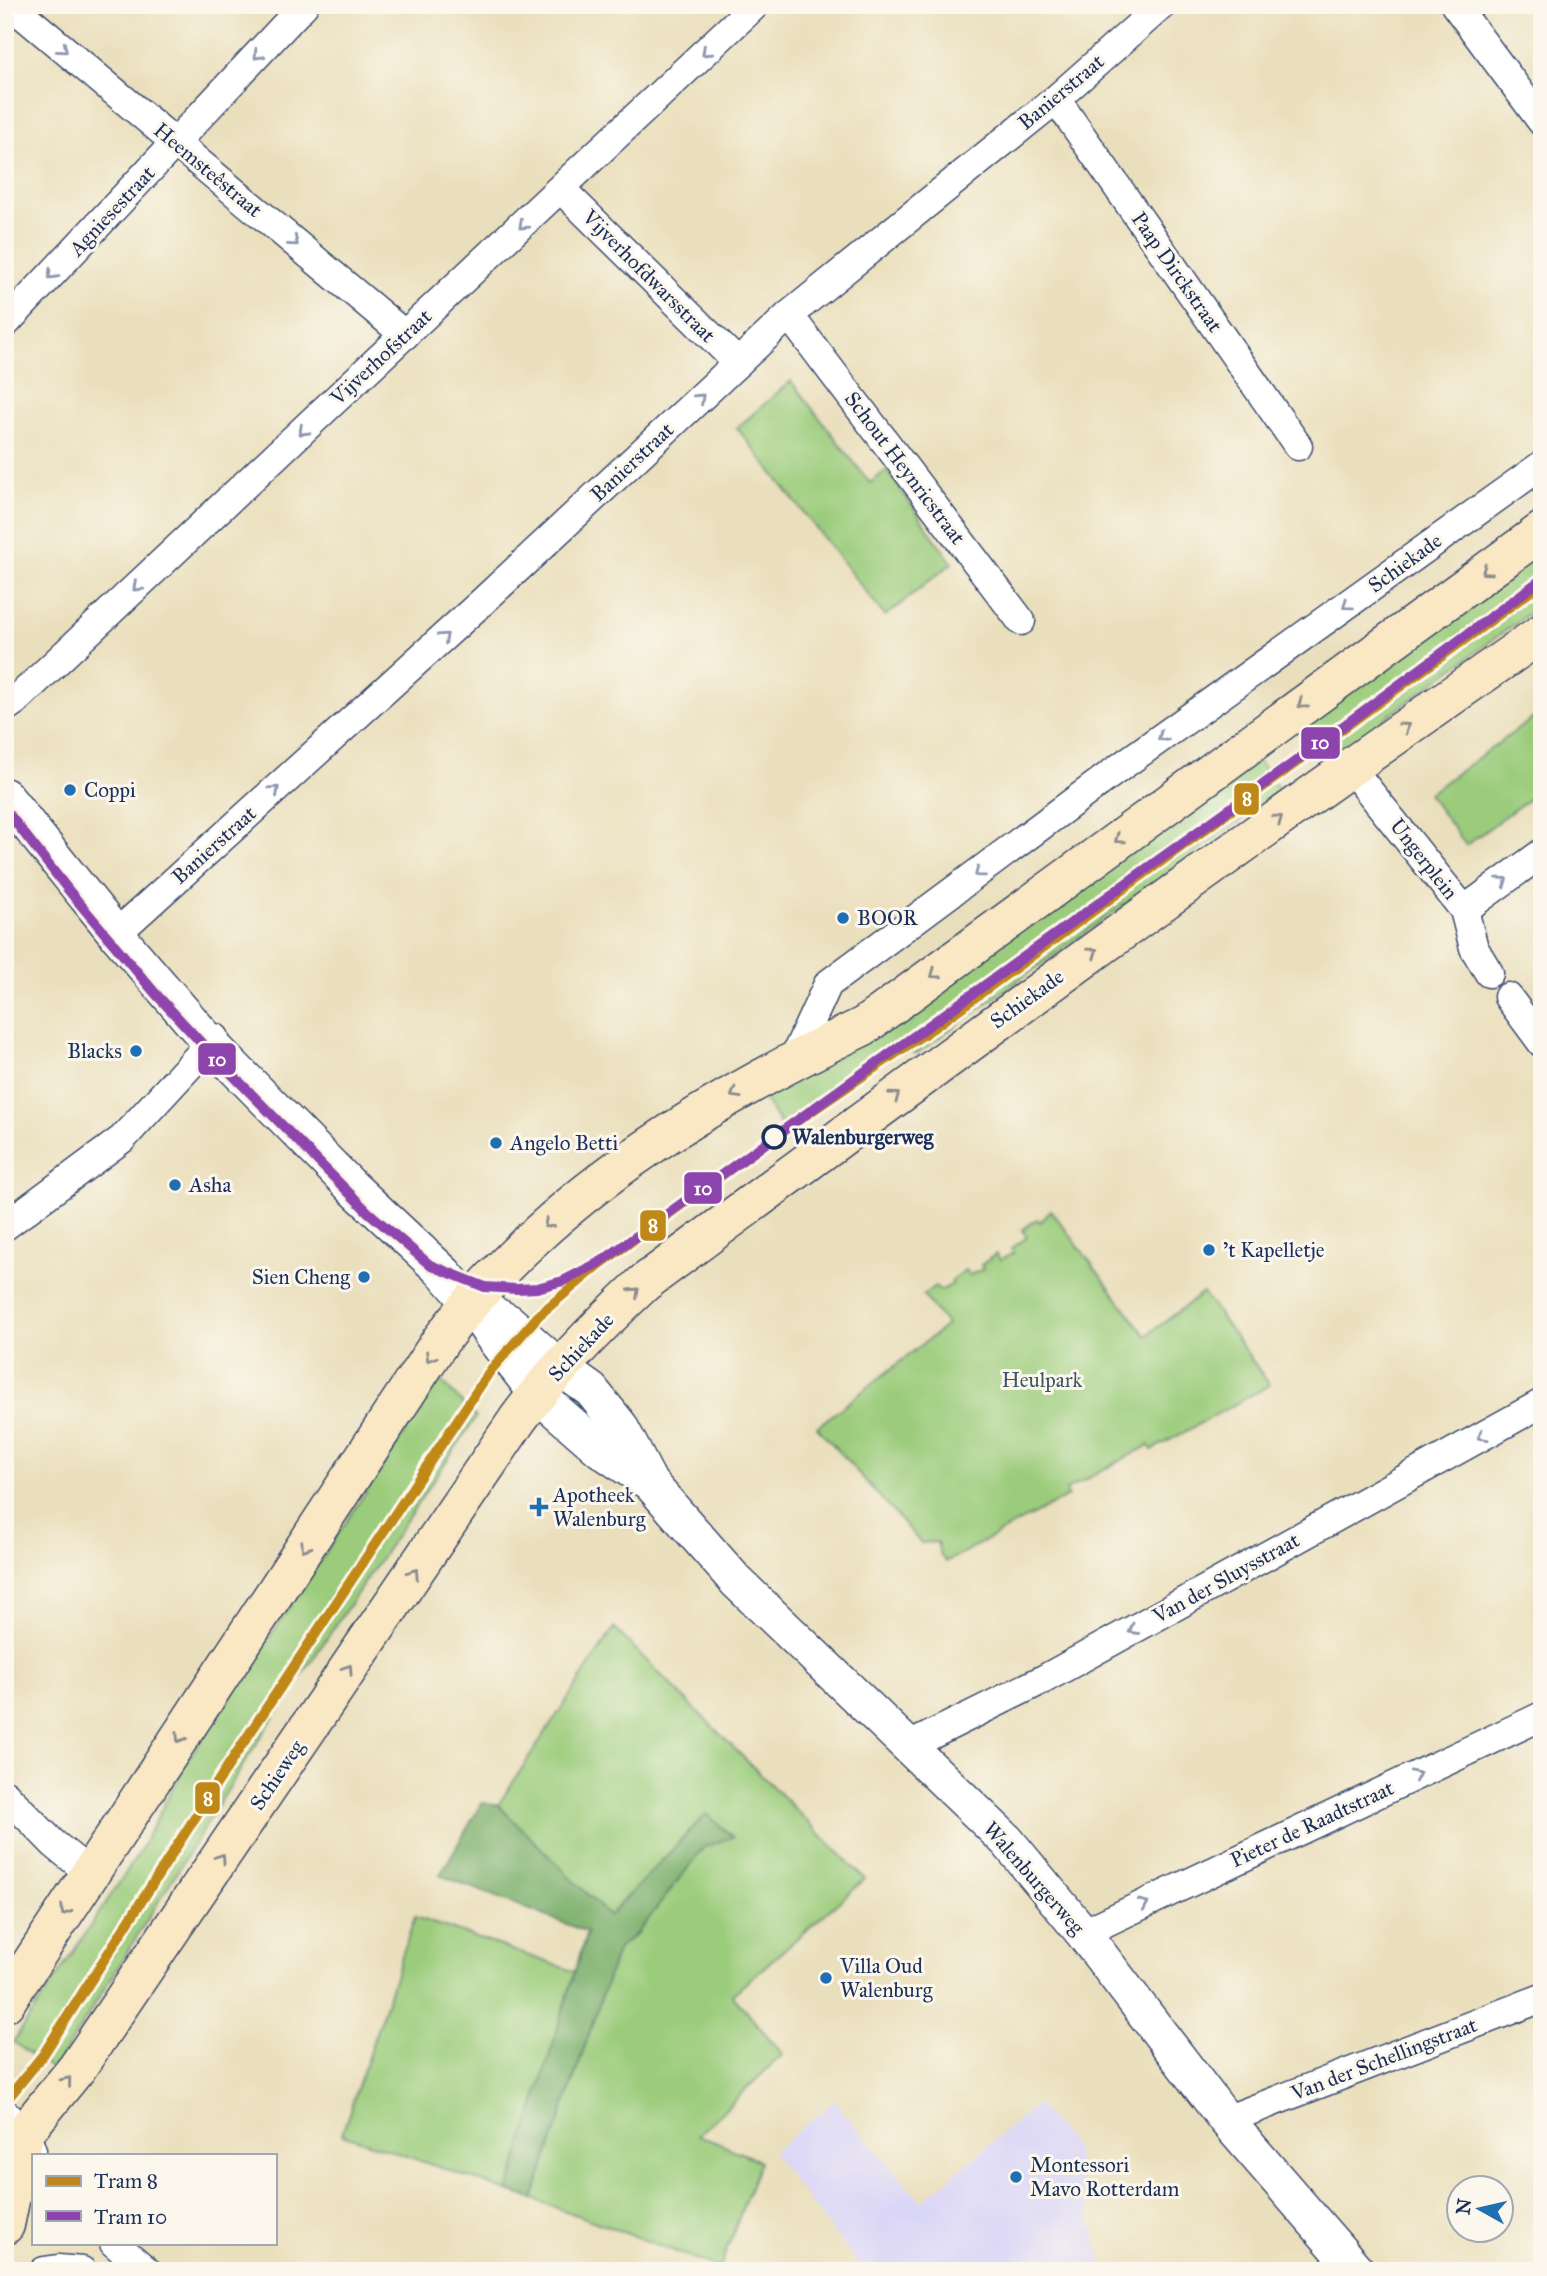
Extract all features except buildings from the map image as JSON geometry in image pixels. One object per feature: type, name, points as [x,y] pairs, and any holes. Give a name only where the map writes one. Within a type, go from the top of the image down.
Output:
[{"type":"main road","points":[[5,2003],[441,1340],[470,1301],[514,1254],[565,1208],[670,1132],[793,1060],[864,1026],[1542,531]]},
{"type":"main road","name":"Schiekade","points":[[548,1381],[644,1283],[998,1020],[1349,766],[1542,633]]},
{"type":"main road","name":"Schieweg","points":[[17,2137],[85,2057],[548,1381]]},
{"type":"main road","points":[[5,2225],[17,2137]]},
{"type":"street","name":"Heemsteêstraat","points":[[11,5],[405,335]]},
{"type":"street","name":"Agniesestraat","points":[[5,324],[304,5]]},
{"type":"street","name":"Vijverhofstraat","points":[[5,708],[755,5]]},
{"type":"street","name":"Banierstraat","points":[[116,934],[482,602],[789,315],[1056,99],[1162,5]]},
{"type":"street","points":[[1455,5],[1542,122]]},
{"type":"street","name":"Paap Dirckstraat","points":[[1056,99],[1298,446]]},
{"type":"street","name":"Vijverhofdwarsstraat","points":[[561,189],[738,363]]},
{"type":"street","name":"Schout Heynricstraat","points":[[789,315],[1021,621]]},
{"type":"street","name":"Schiekade","points":[[793,1060],[828,984],[1119,768],[1542,465]]},
{"type":"street","name":"Ungerplein","points":[[1349,766],[1464,910],[1542,853]]},
{"type":"street","name":"Walenburgerweg","points":[[5,796],[116,934],[212,1040],[352,1187],[433,1262],[470,1301],[494,1339],[548,1381],[601,1450],[650,1483],[736,1581],[907,1748],[1007,1841],[1083,1933],[1226,2120],[1357,2271]]},
{"type":"street","points":[[1464,910],[1474,948],[1489,973]]},
{"type":"street","points":[[1508,997],[1542,1043]]},
{"type":"street","points":[[5,1226],[122,1139],[212,1040]]},
{"type":"street","name":"Van der Sluysstraat","points":[[907,1748],[1044,1679],[1542,1403]]},
{"type":"street","name":"Pieter de Raadtstraat","points":[[1083,1933],[1542,1716]]},
{"type":"street","points":[[5,1794],[54,1843],[90,1872]]},
{"type":"street","name":"Van der Schellingstraat","points":[[1226,2120],[1542,1998]]},
{"type":"street","points":[[115,2244],[147,2271]]},
{"type":"street","points":[[44,2271],[82,2271]]},
{"type":"shaded area","name":"Montessori Mavo Rotterdam","points":[[834,2101],[921,2202],[1037,2104],[1074,2147],[1101,2262],[1109,2271],[863,2271],[772,2153]]},
{"type":"green space","points":[[791,381],[870,483],[887,470],[952,563],[885,616],[737,428]]},
{"type":"green space","points":[[1542,544],[1542,604],[1325,762],[1302,718]]},
{"type":"green space","points":[[1542,712],[1542,789],[1466,845],[1428,794]]},
{"type":"green space","points":[[1255,756],[1281,792],[916,1054],[903,1042],[781,1125],[763,1097]]},
{"type":"green space","name":"Heulpark","points":[[1051,1210],[1146,1336],[1203,1293],[1270,1385],[1152,1450],[1149,1445],[1066,1490],[1068,1496],[946,1562],[940,1554],[937,1542],[921,1543],[817,1427],[947,1325],[923,1295],[935,1286],[940,1291],[953,1284],[951,1281],[965,1270],[970,1275],[983,1269],[981,1265],[996,1254],[1000,1260],[1014,1253],[1011,1249],[1027,1237],[1022,1230],[1037,1219],[1040,1222]]},
{"type":"green space","points":[[440,1380],[476,1417],[263,1733],[54,2070],[13,2042],[139,1853],[184,1766]]},
{"type":"green space","points":[[614,1628],[865,1879],[732,1995],[783,2054],[698,2135],[760,2161],[720,2268],[533,2199],[618,1948],[638,1932],[704,1847],[732,1836],[706,1814],[609,1917],[498,1805]]},
{"type":"green space","points":[[482,1803],[498,1805],[609,1916],[706,1814],[733,1837],[704,1847],[638,1932],[618,1948],[533,2199],[508,2191],[587,1932],[440,1875]]},
{"type":"green space","points":[[415,1917],[582,1974],[508,2191],[342,2134]]},
{"type":"tram line","name":"10","points":[[5,809],[155,993],[368,1212],[430,1265],[485,1287],[537,1288],[563,1281],[602,1261],[1289,766],[1542,579]]},
{"type":"tram line","name":"8","points":[[5,2102],[43,2055],[228,1766],[490,1371],[539,1315],[599,1265],[774,1137],[933,1028],[1542,583]]},
{"type":"tram line","points":[[5,807],[128,958],[214,1055],[304,1149],[421,1259],[454,1279],[472,1286],[505,1292],[553,1285],[599,1265]]},
{"type":"place","name":"Coppi","points":[[70,790]]},
{"type":"place","name":"BOOR","points":[[843,918]]},
{"type":"place","name":"Blacks","points":[[136,1051]]},
{"type":"place","name":"Walenburgerweg","points":[[774,1137]]},
{"type":"place","name":"Angelo Betti","points":[[496,1143]]},
{"type":"place","name":"Asha","points":[[175,1185]]},
{"type":"place","name":"'t Kapelletje","points":[[1209,1250]]},
{"type":"place","name":"Sien Cheng","points":[[364,1277]]},
{"type":"place","name":"Apotheek Walenburg","points":[[539,1507]]},
{"type":"place","name":"Villa Oud Walenburg","points":[[826,1978]]},
{"type":"place","name":"Montessori Mavo Rotterdam","points":[[1016,2177]]}]
